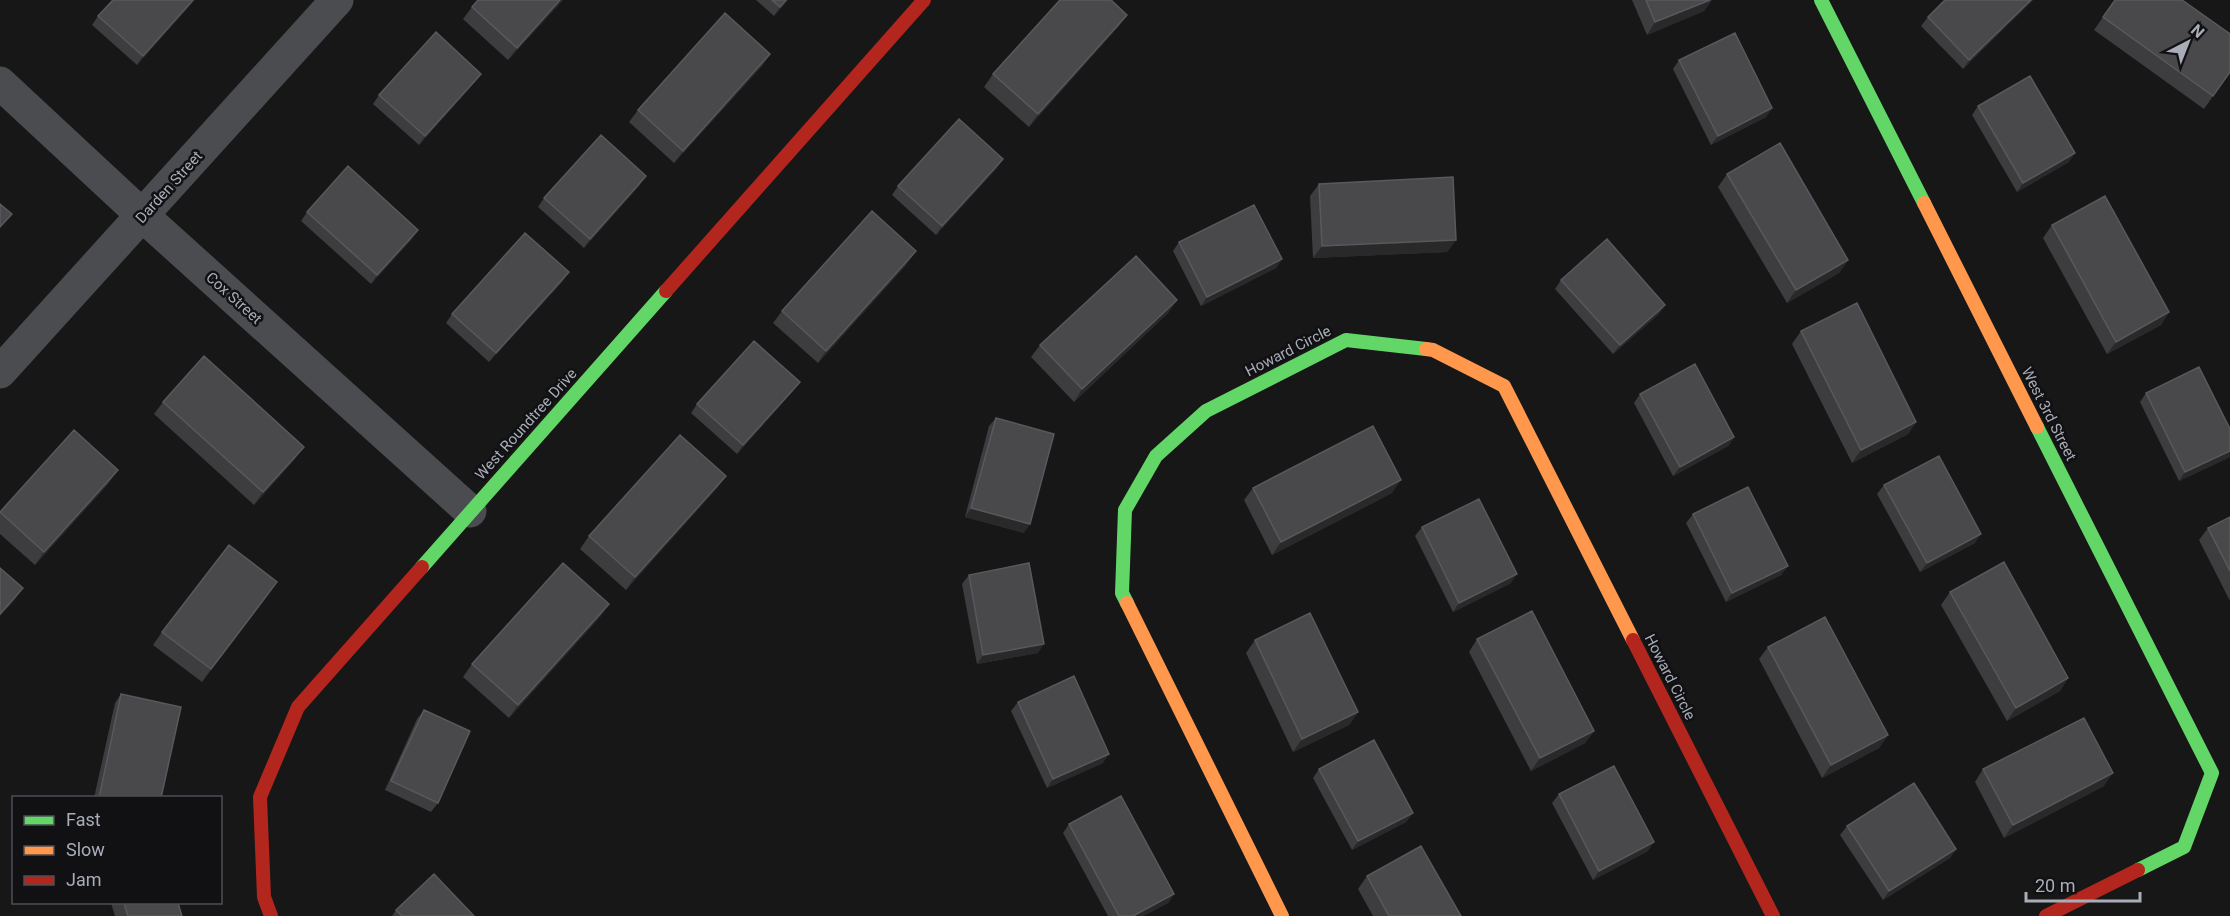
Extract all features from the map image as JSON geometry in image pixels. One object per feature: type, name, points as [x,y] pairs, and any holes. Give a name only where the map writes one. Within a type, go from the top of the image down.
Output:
[{"type":"street","name":"Darden Street","points":[[0,372],[337,0]]},
{"type":"street","name":"West Roundtree Drive","points":[[272,916],[264,897],[260,797],[298,706],[924,0]]},
{"type":"street","name":"West 3rd Street","points":[[1821,0],[2212,773],[2184,847],[2046,916]]},
{"type":"street","name":"Cox Street","points":[[0,82],[143,216],[470,511]]},
{"type":"street","name":"Howard Circle","points":[[1281,916],[1122,593],[1125,510],[1156,456],[1206,411],[1346,340],[1433,350],[1504,386],[1773,916]]},
{"type":"building","points":[[113,0],[193,0],[143,56],[98,16]]},
{"type":"building","points":[[478,0],[560,0],[517,48],[472,7]]},
{"type":"building","points":[[772,0],[786,0],[780,7]]},
{"type":"building","points":[[1060,0],[1111,0],[1127,15],[1038,114],[993,74]]},
{"type":"building","points":[[1646,0],[1710,0],[1655,22]]},
{"type":"building","points":[[1945,0],[2031,0],[1969,60],[1928,17]]},
{"type":"building","points":[[2115,0],[2182,0],[2230,34],[2230,72],[2213,96],[2103,17]]},
{"type":"building","points":[[725,13],[770,54],[683,151],[638,110]]},
{"type":"building","points":[[436,32],[481,74],[425,136],[379,95]]},
{"type":"building","points":[[1735,33],[1772,108],[1718,136],[1679,60]]},
{"type":"building","points":[[2030,76],[2075,153],[2023,183],[1978,106]]},
{"type":"building","points":[[959,119],[1003,159],[942,226],[898,186]]},
{"type":"building","points":[[601,135],[646,176],[590,239],[544,198]]},
{"type":"building","points":[[1780,143],[1848,260],[1796,290],[1727,174]]},
{"type":"building","points":[[348,166],[418,230],[377,275],[307,212]]},
{"type":"building","points":[[1453,177],[1456,240],[1322,246],[1319,184]]},
{"type":"building","points":[[2105,196],[2169,312],[2116,342],[2052,225]]},
{"type":"building","points":[[0,204],[12,214],[0,227]]},
{"type":"building","points":[[1254,205],[1282,259],[1207,297],[1179,242]]},
{"type":"building","points":[[872,211],[916,251],[826,351],[782,311]]},
{"type":"building","points":[[525,233],[569,272],[496,353],[452,314]]},
{"type":"building","points":[[1607,239],[1665,305],[1620,345],[1561,280]]},
{"type":"building","points":[[1136,256],[1177,300],[1082,389],[1040,345]]},
{"type":"building","points":[[1857,303],[1916,422],[1861,450],[1801,331]]},
{"type":"building","points":[[754,341],[800,382],[743,445],[697,404]]},
{"type":"building","points":[[204,356],[304,447],[263,492],[163,402]]},
{"type":"building","points":[[1695,364],[1734,437],[1680,467],[1640,394]]},
{"type":"building","points":[[2199,367],[2230,429],[2230,451],[2185,472],[2146,393]]},
{"type":"building","points":[[996,418],[1054,434],[1030,524],[971,508]]},
{"type":"building","points":[[1373,426],[1401,480],[1281,542],[1253,488]]},
{"type":"building","points":[[74,430],[118,470],[44,552],[0,512]]},
{"type":"building","points":[[680,435],[726,476],[635,577],[589,536]]},
{"type":"building","points":[[1939,456],[1981,534],[1927,563],[1884,485]]},
{"type":"building","points":[[1748,487],[1788,566],[1732,593],[1693,514]]},
{"type":"building","points":[[1479,499],[1517,574],[1459,603],[1422,527]]},
{"type":"building","points":[[2230,517],[2230,571],[2208,528]]},
{"type":"building","points":[[229,545],[277,582],[211,669],[162,632]]},
{"type":"building","points":[[2004,562],[2068,678],[2016,708],[1950,592]]},
{"type":"building","points":[[563,563],[609,604],[518,705],[472,664]]},
{"type":"building","points":[[1029,563],[1044,644],[983,655],[969,575]]},
{"type":"building","points":[[0,568],[23,588],[0,614]]},
{"type":"building","points":[[1532,611],[1594,731],[1540,758],[1477,639]]},
{"type":"building","points":[[1310,613],[1358,712],[1302,739],[1255,640]]},
{"type":"building","points":[[1825,617],[1888,735],[1831,765],[1768,647]]},
{"type":"building","points":[[1074,676],[1109,754],[1053,779],[1018,702]]},
{"type":"building","points":[[121,694],[181,707],[161,796],[99,796]]},
{"type":"building","points":[[424,710],[470,731],[438,803],[391,781]]},
{"type":"building","points":[[2084,718],[2113,773],[2013,825],[1983,769]]},
{"type":"building","points":[[1374,740],[1413,813],[1358,841],[1319,769]]},
{"type":"building","points":[[1614,766],[1654,842],[1599,871],[1559,794]]},
{"type":"building","points":[[1914,783],[1956,849],[1889,891],[1847,826]]},
{"type":"building","points":[[1121,796],[1174,894],[1133,916],[1119,916],[1069,824]]},
{"type":"building","points":[[1421,846],[1461,916],[1389,916],[1367,876]]},
{"type":"building","points":[[434,874],[474,916],[402,916],[396,910]]},
{"type":"building","points":[[124,904],[178,904],[182,916],[128,916]]},
{"type":"traffic: fast","points":[[1821,0],[1924,203]]},
{"type":"traffic: fast","points":[[422,567],[666,291]]},
{"type":"traffic: fast","points":[[1127,603],[1122,593],[1125,510],[1156,456],[1206,411],[1346,340],[1426,349]]},
{"type":"traffic: fast","points":[[2037,427],[2212,773],[2184,847],[2138,870]]},
{"type":"traffic: slow","points":[[1924,203],[2037,427]]},
{"type":"traffic: slow","points":[[1426,349],[1433,350],[1504,386],[1633,640]]},
{"type":"traffic: slow","points":[[1127,603],[1282,916]]},
{"type":"traffic: jam","points":[[666,291],[924,0]]},
{"type":"traffic: jam","points":[[271,916],[264,897],[260,797],[298,707],[422,567]]},
{"type":"traffic: jam","points":[[1633,640],[1773,916]]},
{"type":"traffic: jam","points":[[2046,916],[2138,870]]}]
